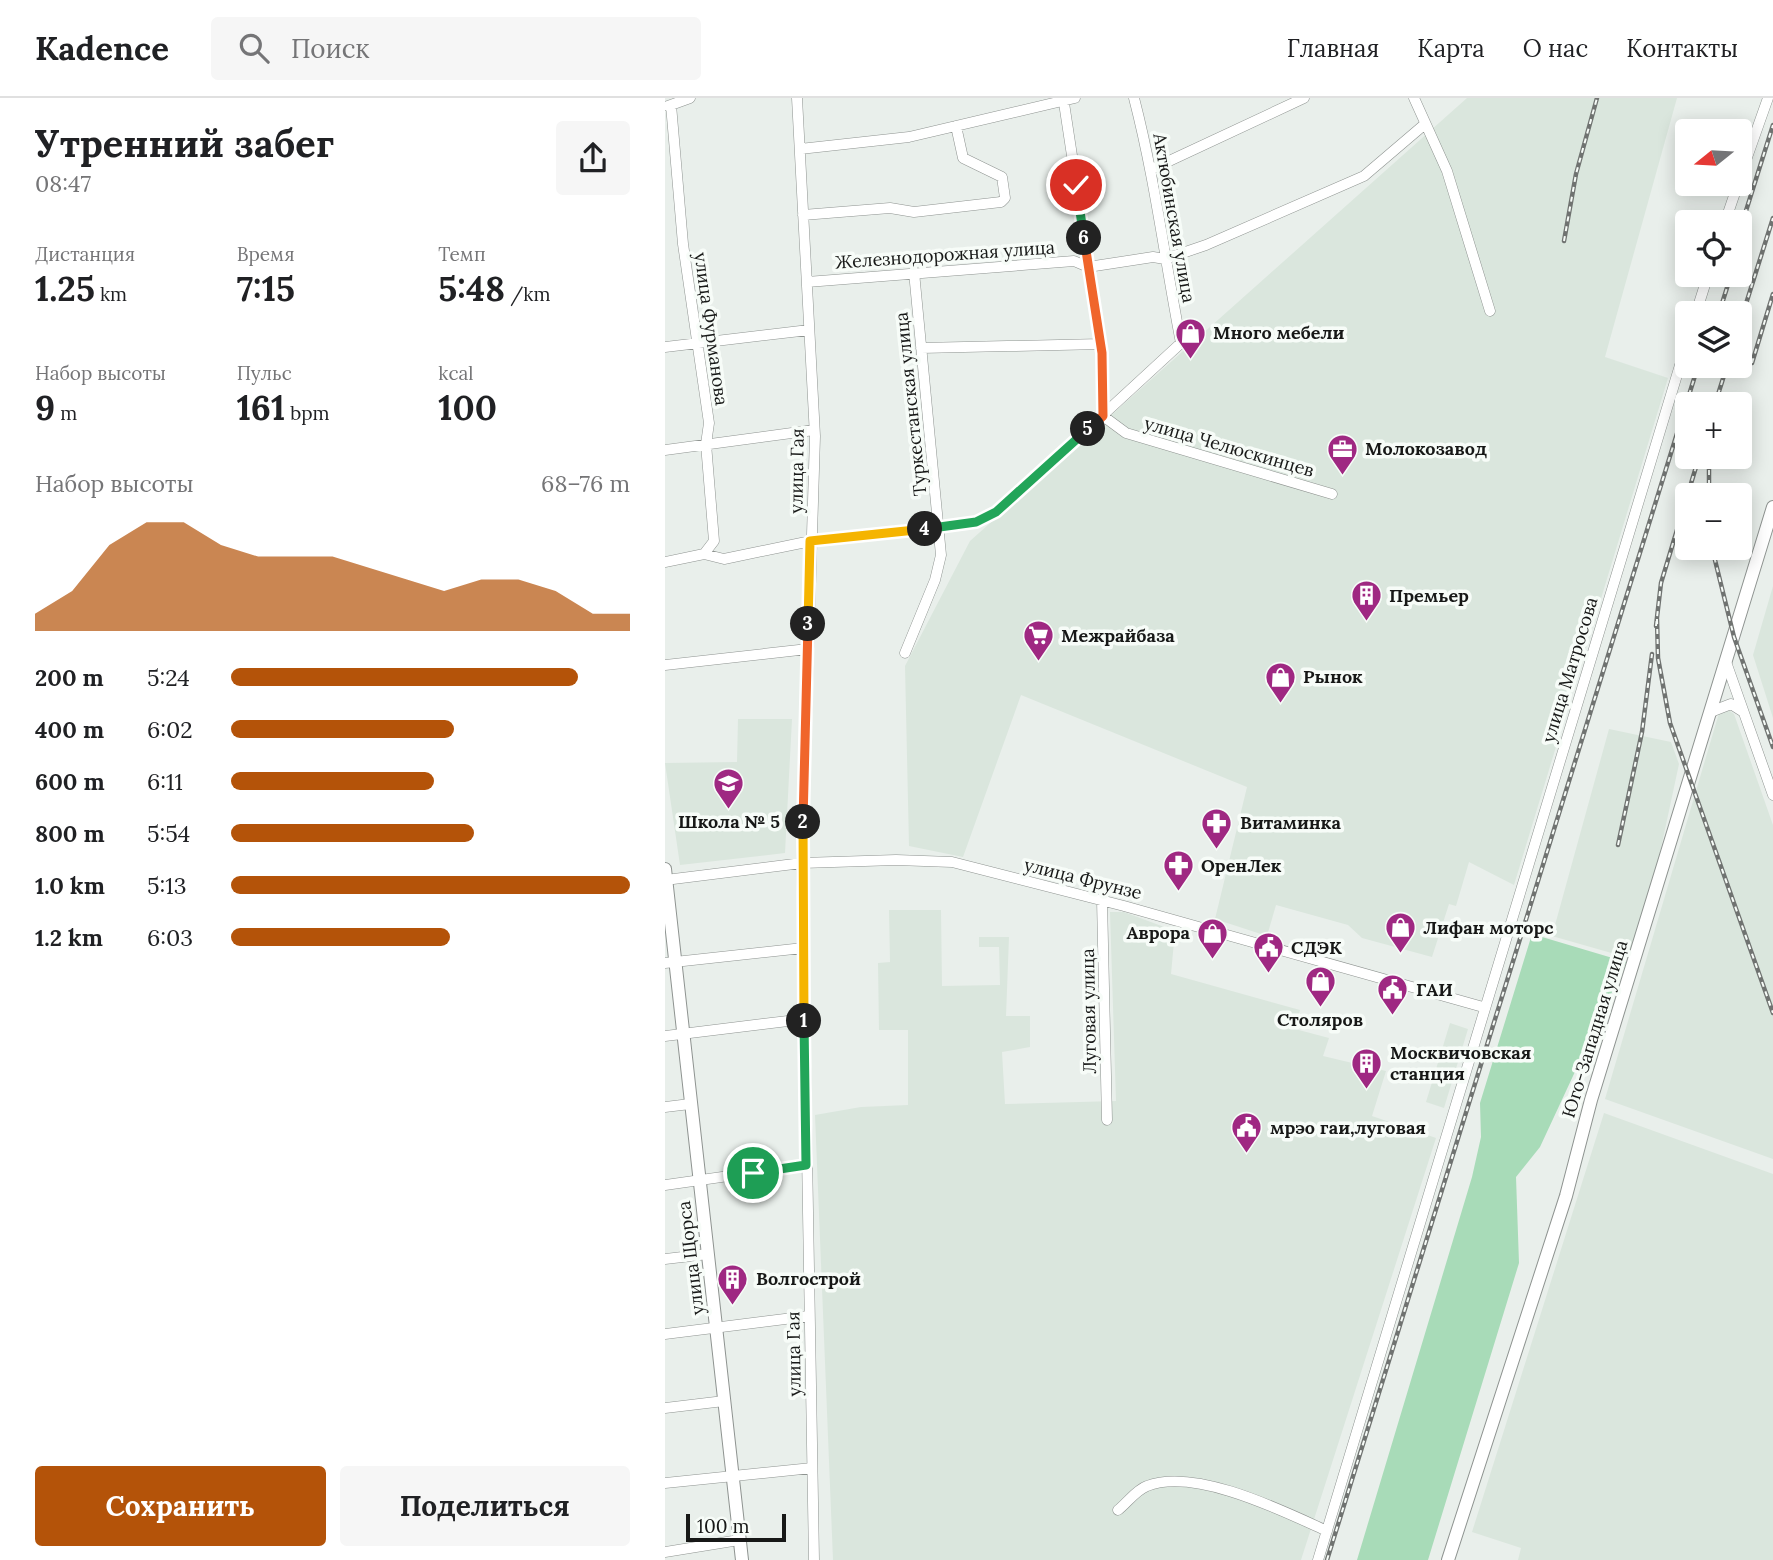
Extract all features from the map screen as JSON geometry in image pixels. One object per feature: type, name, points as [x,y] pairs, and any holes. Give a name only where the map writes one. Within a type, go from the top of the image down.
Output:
[{"type":"main road","name":"Юго-Западная улица","points":[[1448,1560],[1566,1196],[1591,1100],[1713,711],[1773,507]]},
{"type":"main road","name":"улица Щорса","points":[[665,877],[670,963],[683,1033],[741,1560]]},
{"type":"street","points":[[668,106],[690,98]]},
{"type":"street","name":"улица Гая","points":[[797,98],[814,430],[802,863],[814,1560]]},
{"type":"street","points":[[800,149],[876,143],[1075,98]]},
{"type":"street","name":"Актюбинская улица","points":[[1103,416],[1181,343],[1152,169],[1134,98]]},
{"type":"street","points":[[1152,169],[1304,98]]},
{"type":"street","points":[[1414,98],[1447,171],[1490,311]]},
{"type":"street","points":[[1752,144],[1768,98]]},
{"type":"street","points":[[665,562],[704,554],[724,559],[810,541],[976,522],[996,512],[1103,416],[1101,344],[1059,102]]},
{"type":"street","name":"улица Фурманова","points":[[668,106],[696,343],[709,423],[706,444],[714,541],[704,554]]},
{"type":"street","name":"Железнодорожная улица","points":[[807,282],[1074,261],[1089,267],[1153,257],[1165,259],[1206,245],[1364,176],[1425,124]]},
{"type":"street","points":[[803,215],[890,208],[914,212],[1000,202],[1005,198],[1002,177],[963,158],[959,150],[956,126]]},
{"type":"street","name":"Туркестанская улица","points":[[905,653],[935,580],[941,555],[914,272]]},
{"type":"street","points":[[665,347],[809,330]]},
{"type":"street","points":[[921,348],[1101,344]]},
{"type":"street","name":"улица Матросова","points":[[1318,1560],[1483,1007],[1676,378]]},
{"type":"street","name":"улица Челюскинцев","points":[[1103,416],[1126,433],[1332,494]]},
{"type":"street","points":[[665,450],[814,430]]},
{"type":"street","points":[[665,666],[808,649]]},
{"type":"street","points":[[1726,663],[1772,790]]},
{"type":"street","points":[[1713,711],[1731,704],[1743,712]]},
{"type":"street","name":"улица Фрунзе","points":[[665,877],[802,863],[896,860],[952,862],[1483,1007]]},
{"type":"street","name":"Луговая улица","points":[[1102,901],[1107,1121]]},
{"type":"street","points":[[670,963],[803,948]]},
{"type":"street","points":[[665,1036],[804,1019]]},
{"type":"street","points":[[665,1107],[691,1104]]},
{"type":"street","points":[[665,1185],[806,1165]]},
{"type":"street","points":[[665,1259],[708,1254]]},
{"type":"street","points":[[665,1334],[809,1317]]},
{"type":"street","points":[[665,1408],[724,1401]]},
{"type":"street","points":[[665,1483],[812,1468]]},
{"type":"street","points":[[1118,1510],[1144,1487],[1165,1480],[1203,1486],[1268,1504],[1327,1531]]},
{"type":"street","points":[[665,1552],[739,1540]]},
{"type":"shaded area","points":[[1467,98],[1677,98],[1605,357],[1668,378],[1514,885],[1469,862],[1456,906],[1449,904],[1432,957],[1362,938],[1348,925],[1276,905],[1267,936],[1215,919],[1247,787],[1021,695],[963,857],[909,846],[905,666],[970,541]]},
{"type":"shaded area","points":[[1773,586],[1773,718],[1753,655]]},
{"type":"shaded area","points":[[1726,708],[1734,714],[1773,825],[1773,1159],[1605,1099],[1719,713]]},
{"type":"shaded area","name":"Школа № 5","points":[[738,719],[792,719],[785,853],[680,865],[665,763],[737,762]]},
{"type":"shaded area","points":[[1609,729],[1671,742],[1679,764],[1658,862],[1629,958],[1552,936]]},
{"type":"shaded area","points":[[889,910],[941,910],[942,986],[1000,985],[999,947],[979,947],[979,937],[1009,937],[1006,1016],[1030,1016],[1030,1047],[1002,1052],[1005,1104],[1116,1101],[1110,912],[1124,912],[1175,931],[1171,974],[1300,1010],[1295,1029],[1329,1038],[1323,1056],[1386,1071],[1372,1116],[1436,1138],[1301,1560],[833,1560],[815,1115],[861,1107],[908,1105],[908,1030],[879,1030],[878,963],[890,962]]},
{"type":"shaded area","points":[[1450,1023],[1468,1029],[1444,1108],[1426,1102]]},
{"type":"shaded area","points":[[1604,1113],[1773,1174],[1773,1560],[1518,1560],[1521,1548],[1472,1532]]},
{"type":"green space","points":[[1532,934],[1626,962],[1540,1147],[1516,1177],[1519,1263],[1428,1560],[1357,1560],[1472,1177],[1481,1137],[1480,1103]]},
{"type":"railway","points":[[1564,241],[1576,174],[1597,98]]},
{"type":"railway","points":[[1746,210],[1773,125]]},
{"type":"railway","points":[[1747,301],[1773,218]]},
{"type":"railway","points":[[1723,301],[1727,287]]},
{"type":"railway","points":[[1752,363],[1773,294]]},
{"type":"railway","points":[[1327,1560],[1694,378]]},
{"type":"railway","points":[[1719,392],[1723,378]]},
{"type":"railway","points":[[1656,626],[1661,583],[1695,469]]},
{"type":"railway","points":[[1709,469],[1709,483]]},
{"type":"railway","points":[[1715,560],[1734,637],[1773,747]]},
{"type":"railway","points":[[1657,619],[1658,658],[1670,723],[1773,1013]]},
{"type":"railway","points":[[1618,845],[1642,732],[1652,654]]},
{"type":"place","name":"Много мебели","points":[[1190,360]]},
{"type":"place","name":"Молокозавод","points":[[1342,476]]},
{"type":"place","name":"Премьер","points":[[1366,623]]},
{"type":"place","name":"Межрайбаза","points":[[1038,663]]},
{"type":"place","name":"Рынок","points":[[1280,704]]},
{"type":"place","name":"Школа № 5","points":[[729,811]]},
{"type":"place","name":"Витаминка","points":[[1217,850]]},
{"type":"place","name":"ОренЛек","points":[[1178,893]]},
{"type":"place","name":"Лифан моторс","points":[[1400,955]]},
{"type":"place","name":"Аврора","points":[[1213,960]]},
{"type":"place","name":"СДЭК","points":[[1268,975]]},
{"type":"place","name":"Столяров","points":[[1320,1009]]},
{"type":"place","name":"ГАИ","points":[[1393,1017]]},
{"type":"place","name":"Москвичовская станция","points":[[1367,1090]]},
{"type":"place","name":"мрэо гаи,луговая","points":[[1247,1155]]},
{"type":"place","name":"Волгострой","points":[[733,1306]]},
{"type":"route","points":[[753,1173],[806,1165],[802,863],[810,541],[976,522],[996,512],[1103,416],[1102,353],[1076,185]]}]
